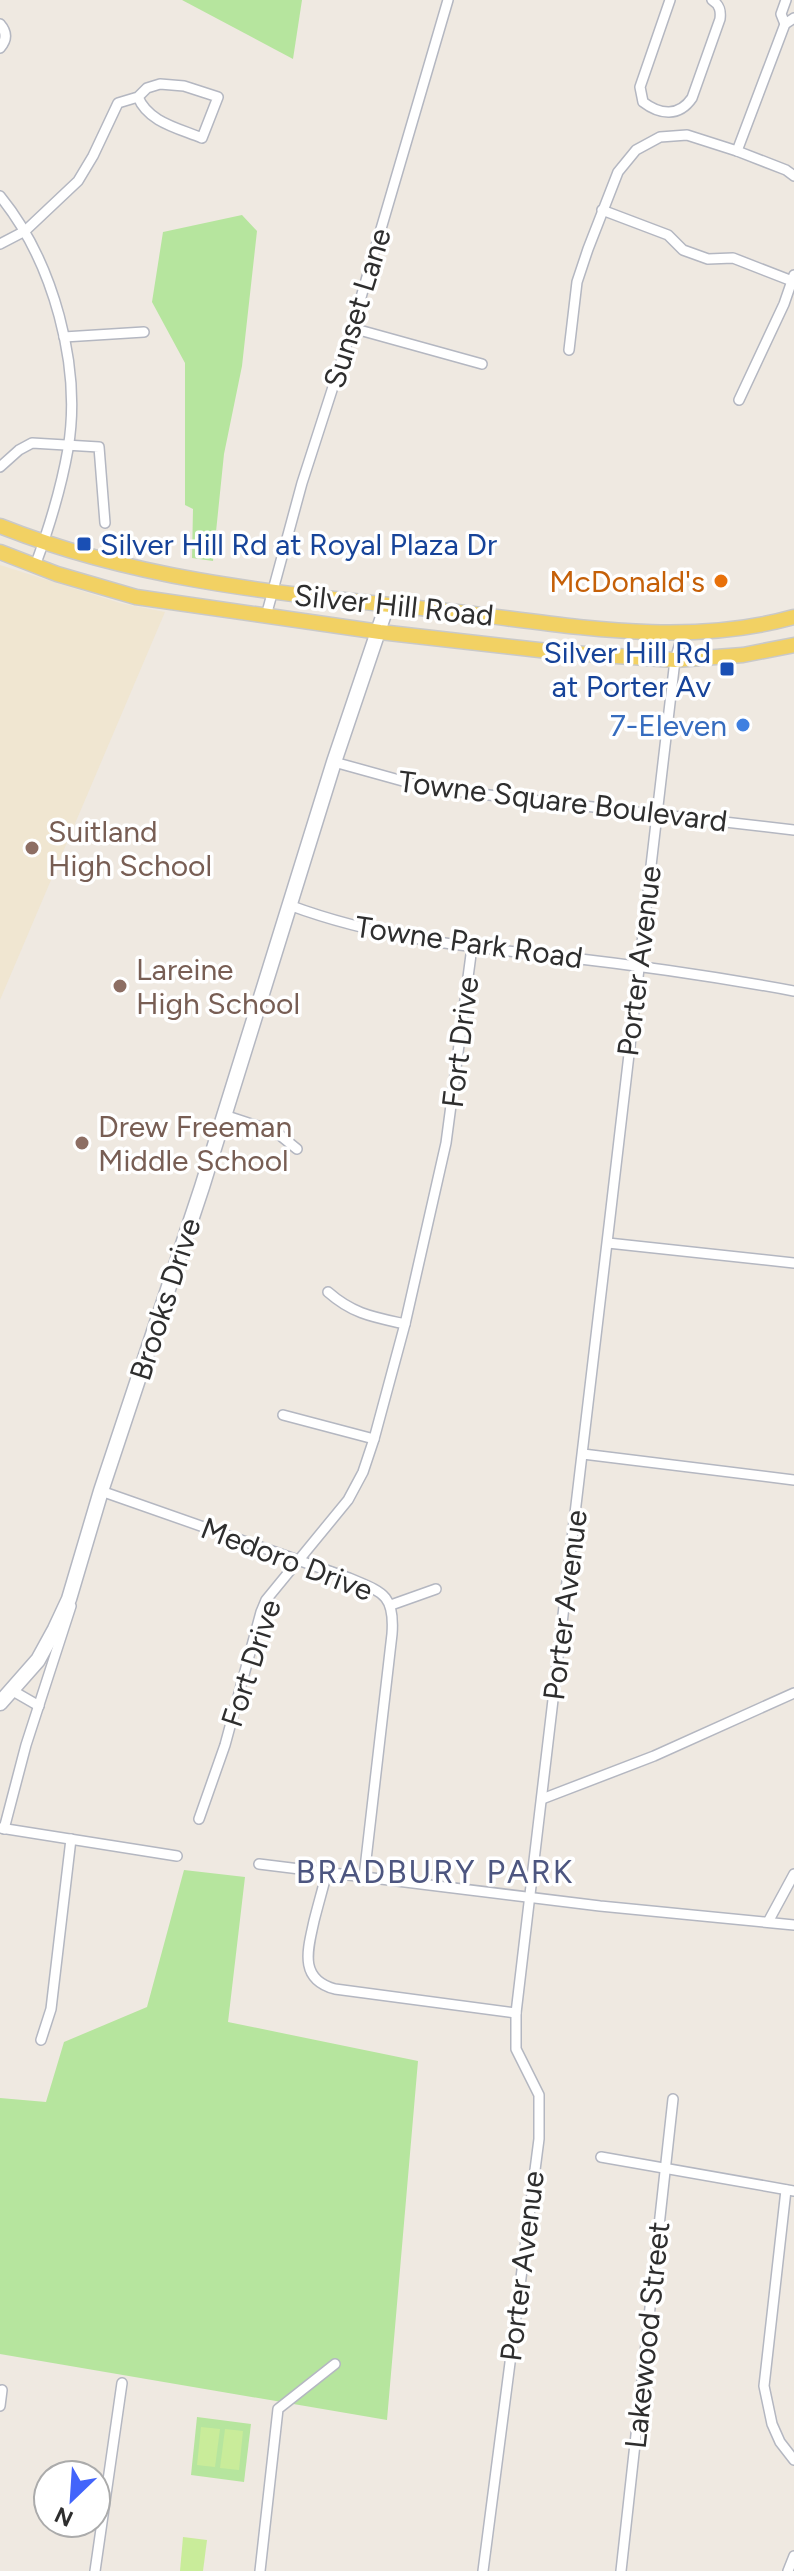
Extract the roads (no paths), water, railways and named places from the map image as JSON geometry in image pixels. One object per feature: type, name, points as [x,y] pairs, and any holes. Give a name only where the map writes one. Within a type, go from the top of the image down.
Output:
[{"type":"main road","name":"Silver Hill Road","points":[[0,526],[44,543],[142,570],[387,605],[635,632],[683,633],[754,627],[794,617]]},
{"type":"main road","name":"Silver Hill Road","points":[[0,552],[136,597],[380,632],[557,652],[675,660],[743,655],[794,645]]},
{"type":"street","name":"Sunset Lane","points":[[266,616],[302,483],[352,328],[448,0]]},
{"type":"street","points":[[670,0],[640,87],[643,102],[658,112],[669,113],[686,107],[692,98],[720,19],[721,11],[712,0]]},
{"type":"street","points":[[737,151],[790,21],[781,14],[786,0]]},
{"type":"street","points":[[0,24],[6,39],[0,48]]},
{"type":"street","points":[[0,244],[25,231],[84,173],[118,103],[138,97],[147,88],[169,84],[194,88],[218,97],[202,138],[149,116],[138,97]]},
{"type":"street","points":[[669,113],[671,135]]},
{"type":"street","points":[[569,350],[577,282],[602,210],[627,158],[649,141],[671,135],[701,139],[737,151],[794,176]]},
{"type":"street","points":[[0,196],[25,231],[53,297],[64,337],[70,391],[69,446],[35,566]]},
{"type":"street","points":[[602,210],[668,235],[683,250],[696,255],[718,260],[733,258],[793,278],[739,400]]},
{"type":"street","points":[[352,328],[482,364]]},
{"type":"street","points":[[64,337],[144,332]]},
{"type":"street","points":[[0,467],[32,443],[99,447],[105,523]]},
{"type":"street","name":"Brooks Drive","points":[[0,1703],[47,1646],[77,1575],[101,1491],[387,605]]},
{"type":"street","name":"Porter Avenue","points":[[483,2571],[539,2139],[539,2095],[516,2049],[516,2013],[675,660],[683,633]]},
{"type":"street","name":"Towne Square Boulevard","points":[[334,762],[428,788],[794,830]]},
{"type":"street","name":"Towne Park Road","points":[[289,905],[373,932],[472,947],[712,975],[794,991]]},
{"type":"street","name":"Fort Drive","points":[[199,1819],[225,1745],[261,1612],[271,1591],[348,1500],[363,1472],[374,1439],[405,1324],[446,1143],[472,947]]},
{"type":"street","points":[[224,1115],[276,1132],[297,1149]]},
{"type":"street","points":[[608,1243],[794,1263]]},
{"type":"street","points":[[328,1292],[355,1311],[405,1324]]},
{"type":"street","points":[[283,1415],[374,1439]]},
{"type":"street","points":[[583,1454],[794,1480]]},
{"type":"street","name":"Medoro Drive","points":[[101,1491],[298,1560],[378,1590],[388,1598],[392,1634],[364,1877]]},
{"type":"street","points":[[77,1575],[63,1636],[2,1828],[177,1856]]},
{"type":"street","points":[[391,1605],[436,1589]]},
{"type":"street","points":[[13,1691],[39,1706]]},
{"type":"street","points":[[542,1799],[665,1751],[794,1693]]},
{"type":"street","points":[[41,2040],[51,2009],[71,1839]]},
{"type":"street","points":[[259,1864],[794,1925]]},
{"type":"street","points":[[327,1872],[307,1950],[310,1970],[319,1981],[335,1989],[516,2013]]},
{"type":"street","points":[[768,1922],[794,1874]]},
{"type":"street","name":"Lakewood Street","points":[[621,2571],[673,2099]]},
{"type":"street","points":[[601,2157],[790,2191],[764,2386],[772,2424],[780,2442],[794,2460]]},
{"type":"street","points":[[260,2571],[278,2409],[335,2364]]},
{"type":"street","points":[[95,2571],[122,2383]]},
{"type":"street","points":[[0,2406],[2,2390]]},
{"type":"street","points":[[788,2571],[794,2556]]},
{"type":"place","name":"Silver Hill Rd at Royal Plaza Dr","points":[[84,544]]},
{"type":"place","name":"McDonald's","points":[[721,581]]},
{"type":"place","name":"Silver Hill Rd at Porter Av","points":[[727,669]]},
{"type":"place","name":"7-Eleven","points":[[743,725]]},
{"type":"place","name":"Suitland High School","points":[[32,848]]},
{"type":"place","name":"Lareine High School","points":[[120,986]]},
{"type":"place","name":"Drew Freeman Middle School","points":[[82,1143]]},
{"type":"district","name":"BRADBURY PARK","points":[[435,1872]]}]
